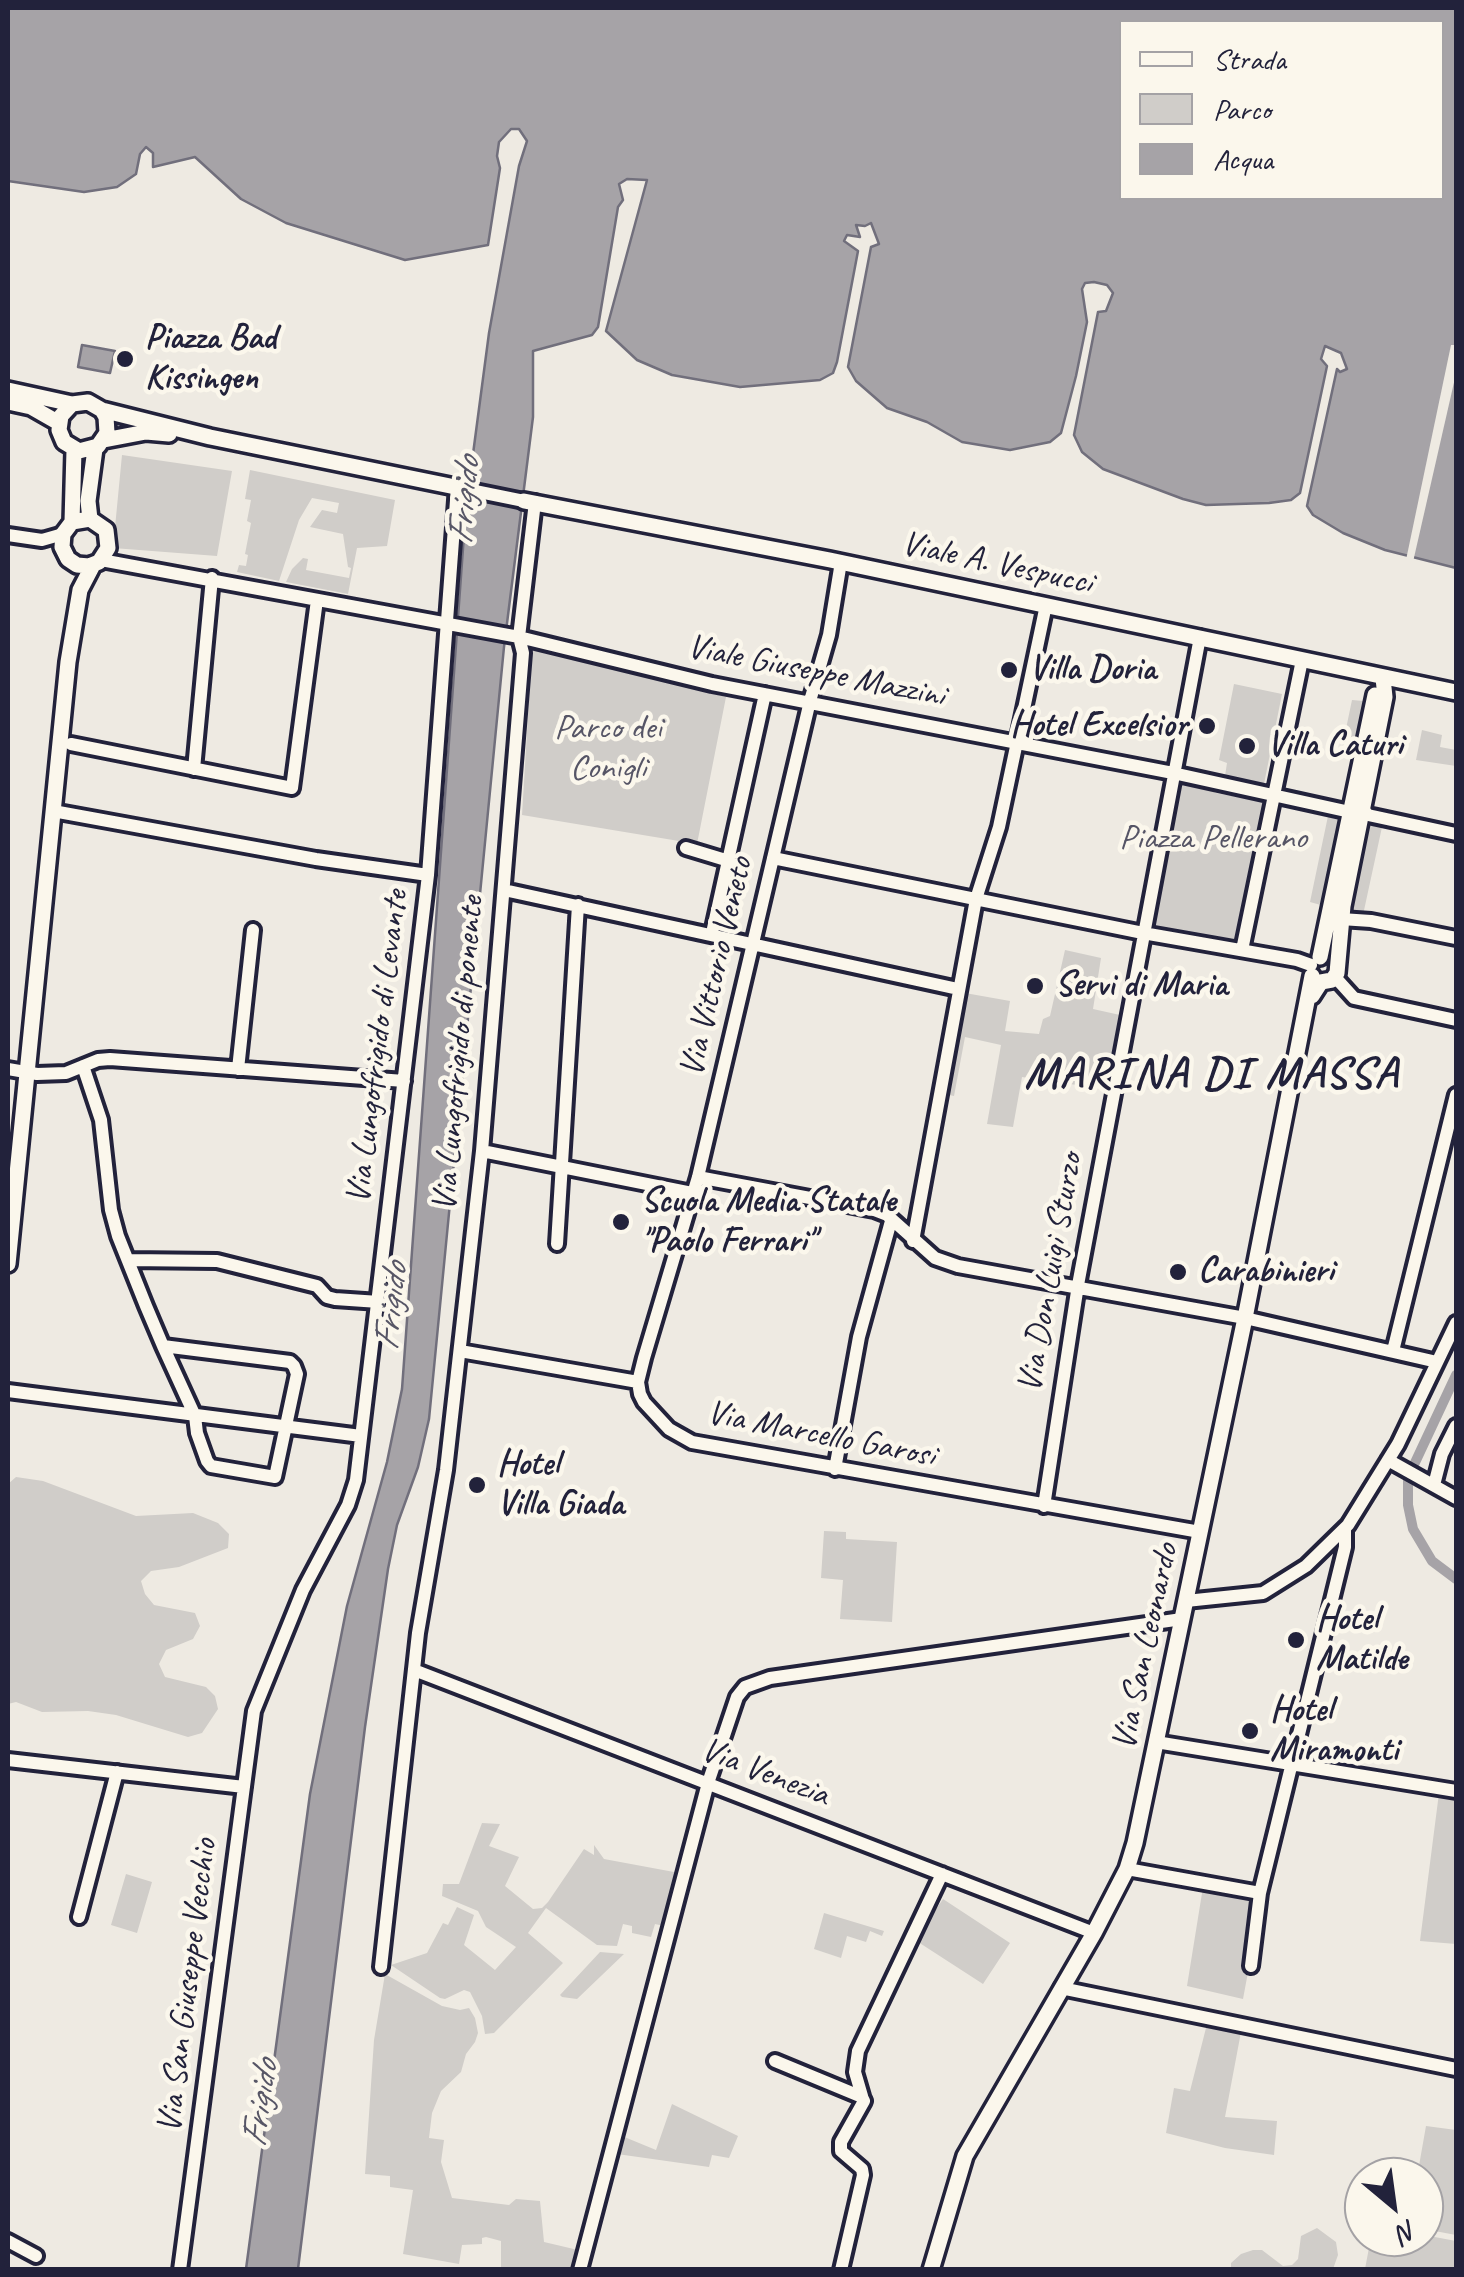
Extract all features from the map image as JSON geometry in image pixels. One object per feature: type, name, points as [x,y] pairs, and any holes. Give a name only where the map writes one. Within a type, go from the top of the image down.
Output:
[{"type":"main road","points":[[8,390],[72,404],[88,402],[102,410],[210,437],[461,488]]},
{"type":"main road","points":[[8,402],[31,407],[58,423],[64,442],[74,450]]},
{"type":"main road","points":[[58,423],[72,404]]},
{"type":"main road","points":[[90,518],[88,501],[99,444],[108,425],[102,410]]},
{"type":"main road","points":[[74,450],[146,432],[210,437]]},
{"type":"main road","points":[[68,662],[67,542],[74,450]]},
{"type":"main road","name":"Viale A. Vespucci","points":[[530,501],[841,562],[1456,692]]},
{"type":"main road","points":[[67,542],[90,518]]},
{"type":"main road","points":[[8,1264],[68,662],[80,590],[101,556],[104,526],[90,518]]},
{"type":"main road","points":[[67,542],[81,566],[101,556]]},
{"type":"main road","points":[[1322,970],[1341,920],[1375,694],[1384,678]]},
{"type":"main road","points":[[1322,970],[1356,810]]},
{"type":"main road","name":"Via San Leonardo","points":[[931,2270],[964,2156],[1127,1870],[1310,998],[1322,970]]},
{"type":"street","points":[[461,488],[530,501]]},
{"type":"street","name":"Via Lungofrigido di Levante","points":[[254,1711],[303,1590],[348,1506],[356,1480],[428,875],[461,488]]},
{"type":"street","name":"Via Lungofrigido di ponente","points":[[381,1967],[414,1670],[443,1488],[482,1151],[523,653],[514,636],[530,501]]},
{"type":"street","points":[[8,538],[67,542]]},
{"type":"street","name":"Viale Giuseppe Mazzini","points":[[101,556],[153,570],[514,636],[765,694],[1018,739],[1456,834]]},
{"type":"street","name":"Via Vittorio Veneto","points":[[638,1382],[698,1177],[829,635],[841,562]]},
{"type":"street","points":[[194,769],[212,578]]},
{"type":"street","points":[[70,744],[292,788],[316,600]]},
{"type":"street","points":[[912,1241],[976,898],[998,827],[1046,605]]},
{"type":"street","points":[[1142,933],[1200,637]]},
{"type":"street","points":[[1242,950],[1302,660]]},
{"type":"street","points":[[712,933],[765,694]]},
{"type":"street","points":[[54,811],[316,859],[428,875]]},
{"type":"street","points":[[686,848],[729,861]]},
{"type":"street","points":[[774,858],[1242,950],[1322,970],[1354,998],[1456,1020]]},
{"type":"street","points":[[504,890],[958,988]]},
{"type":"street","points":[[557,1244],[578,906]]},
{"type":"street","points":[[1341,920],[1372,921],[1456,938]]},
{"type":"street","points":[[238,1068],[253,930]]},
{"type":"street","name":"Via Don Luigi Sturzo","points":[[1044,1506],[1078,1285],[1142,933]]},
{"type":"street","points":[[8,1070],[66,1073],[110,1059],[404,1081]]},
{"type":"street","points":[[83,1066],[101,1120],[111,1210],[163,1346],[195,1416],[197,1433],[211,1466],[275,1477],[297,1374],[290,1362],[163,1346]]},
{"type":"street","points":[[1393,1351],[1456,1096]]},
{"type":"street","points":[[482,1151],[692,1194]]},
{"type":"street","points":[[698,1177],[887,1214],[912,1241],[935,1258],[958,1266],[1245,1318],[1437,1362]]},
{"type":"street","points":[[835,1468],[858,1336],[891,1221]]},
{"type":"street","points":[[128,1260],[216,1261],[317,1286],[334,1298],[378,1302]]},
{"type":"street","points":[[1186,1601],[1263,1593],[1306,1566],[1345,1528],[1392,1462],[1456,1323]]},
{"type":"street","points":[[460,1351],[638,1382]]},
{"type":"street","name":"Via Marcello Garosi","points":[[638,1382],[644,1402],[669,1429],[684,1439],[722,1450],[1200,1532]]},
{"type":"street","points":[[8,1391],[360,1436]]},
{"type":"street","points":[[1428,1482],[1456,1426]]},
{"type":"street","points":[[1392,1462],[1456,1498]]},
{"type":"street","points":[[1252,1966],[1260,1893],[1345,1547],[1345,1528]]},
{"type":"street","points":[[580,2270],[708,1783],[736,1697],[757,1681],[1182,1618]]},
{"type":"street","name":"Via Venezia","points":[[414,1670],[1094,1933]]},
{"type":"street","name":"Via San Giuseppe Vecchio","points":[[180,2270],[254,1711]]},
{"type":"street","points":[[1156,1742],[1456,1791]]},
{"type":"street","points":[[8,1760],[244,1787]]},
{"type":"street","points":[[79,1917],[116,1772]]},
{"type":"street","points":[[1127,1870],[1260,1893]]},
{"type":"street","points":[[840,2270],[863,2175],[862,2169],[842,2151],[842,2142],[864,2102],[855,2072],[858,2051],[942,1874]]},
{"type":"street","points":[[1061,1988],[1456,2069]]},
{"type":"street","points":[[775,2060],[862,2096]]},
{"type":"street","points":[[8,2241],[36,2256]]},
{"type":"green space","points":[[122,455],[232,471],[217,556],[113,548]]},
{"type":"green space","points":[[250,470],[395,500],[387,546],[357,548],[348,594],[286,582],[303,558],[308,559],[306,570],[349,578],[351,568],[343,534],[310,527],[322,510],[337,513],[339,503],[312,498],[299,520],[279,581],[237,572],[239,565],[246,566],[248,555],[245,554],[251,500],[245,499]]},
{"type":"green space","name":"Parco dei Conigli","points":[[532,649],[726,697],[697,844],[522,815]]},
{"type":"green space","points":[[1234,684],[1282,694],[1264,784],[1225,776],[1227,763],[1219,760]]},
{"type":"green space","points":[[1352,700],[1363,701],[1365,707],[1356,751],[1342,748]]},
{"type":"green space","points":[[1422,730],[1442,735],[1440,747],[1456,750],[1456,766],[1416,760]]},
{"type":"green space","name":"Piazza Pellerano","points":[[1186,785],[1264,802],[1252,877],[1247,882],[1235,939],[1197,934],[1185,939],[1164,935],[1162,927],[1153,925],[1151,916],[1158,892],[1155,886],[1164,844],[1170,840],[1173,796]]},
{"type":"green space","points":[[1328,816],[1343,818],[1328,907],[1310,902]]},
{"type":"green space","points":[[1369,825],[1382,827],[1363,915],[1348,912]]},
{"type":"green space","points":[[1065,950],[1101,958],[1093,1009],[1120,1015],[1110,1062],[1115,1065],[1111,1090],[1022,1077],[1013,1127],[987,1124],[1001,1045],[965,1037],[954,1096],[944,1094],[965,993],[1010,1001],[1005,1031],[1039,1034],[1043,1019],[1050,1016]]},
{"type":"green space","points":[[16,1477],[43,1481],[136,1516],[193,1513],[218,1523],[229,1534],[228,1548],[179,1567],[151,1571],[141,1581],[154,1605],[195,1613],[200,1626],[193,1639],[166,1650],[159,1664],[165,1677],[206,1687],[215,1696],[218,1709],[202,1733],[188,1737],[116,1715],[42,1712],[16,1702],[8,1704],[8,1484]]},
{"type":"green space","points":[[824,1531],[846,1532],[846,1539],[897,1542],[892,1622],[840,1619],[843,1580],[821,1578]]},
{"type":"green space","points":[[1439,1793],[1456,1796],[1456,1944],[1420,1941]]},
{"type":"green space","points":[[482,1823],[500,1824],[489,1846],[519,1857],[505,1886],[533,1909],[548,1902],[584,1849],[594,1855],[594,1845],[604,1859],[674,1872],[677,1877],[664,1926],[655,1924],[651,1937],[632,1933],[632,1926],[623,1924],[617,1946],[597,1945],[546,1908],[528,1933],[563,1963],[494,2033],[485,2034],[482,2016],[470,1992],[464,1990],[440,1998],[391,1965],[427,1953],[457,1907],[474,1915],[464,1945],[495,1970],[516,1947],[486,1927],[478,1911],[442,1896],[443,1884],[459,1884]]},
{"type":"green space","points":[[126,1874],[152,1882],[137,1933],[111,1925]]},
{"type":"green space","points":[[1203,1887],[1257,1896],[1243,1999],[1187,1986]]},
{"type":"green space","points":[[943,1899],[1010,1943],[983,1984],[915,1940]]},
{"type":"green space","points":[[824,1913],[884,1931],[882,1936],[870,1931],[866,1942],[847,1936],[841,1958],[814,1949]]},
{"type":"green space","points":[[600,1952],[624,1954],[577,1999],[562,1997],[560,1995]]},
{"type":"green space","points":[[385,1974],[442,2006],[469,2008],[475,2018],[475,2042],[466,2054],[461,2072],[441,2091],[432,2113],[429,2138],[444,2140],[441,2162],[452,2198],[509,2205],[516,2199],[540,2201],[544,2242],[578,2250],[574,2269],[501,2269],[501,2241],[486,2237],[482,2244],[462,2245],[459,2264],[403,2254],[413,2190],[390,2187],[390,2176],[365,2174],[374,2040]]},
{"type":"green space","points":[[1207,2024],[1241,2032],[1225,2117],[1277,2121],[1274,2155],[1166,2133],[1174,2088],[1190,2091]]},
{"type":"green space","points":[[672,2104],[738,2136],[729,2158],[712,2155],[709,2167],[617,2154],[622,2136],[656,2150]]},
{"type":"green space","points":[[1426,2126],[1456,2130],[1456,2235],[1444,2233],[1444,2157],[1421,2157]]},
{"type":"green space","points":[[1317,2228],[1336,2242],[1338,2255],[1333,2269],[1231,2269],[1231,2263],[1241,2254],[1253,2250],[1262,2250],[1283,2266],[1292,2265],[1298,2259],[1301,2236]]},
{"type":"green space","points":[[1444,2239],[1456,2241],[1456,2269],[1365,2269],[1367,2257],[1444,2257]]},
{"type":"water","points":[[8,8],[1456,8],[1456,568],[1385,550],[1343,533],[1313,515],[1307,506],[1337,369],[1347,369],[1341,353],[1325,346],[1321,359],[1327,366],[1300,493],[1291,500],[1206,505],[1103,469],[1082,452],[1074,435],[1098,312],[1106,311],[1113,293],[1107,285],[1094,282],[1085,283],[1082,289],[1087,322],[1076,376],[1061,433],[1050,442],[1010,450],[962,442],[927,422],[887,408],[856,381],[848,367],[871,247],[879,244],[871,223],[856,225],[860,237],[847,235],[844,241],[858,251],[837,362],[833,373],[820,380],[740,387],[672,375],[637,360],[606,331],[647,180],[627,179],[619,184],[623,200],[618,207],[598,327],[592,335],[533,351],[533,417],[504,647],[429,1419],[388,1569],[298,2269],[246,2269],[310,1794],[347,1606],[387,1462],[402,1389],[466,507],[489,333],[527,141],[519,129],[511,129],[499,142],[500,168],[488,245],[405,260],[286,223],[241,199],[195,157],[153,167],[153,153],[146,147],[140,154],[136,174],[117,187],[84,192],[8,181]]},
{"type":"water","points":[[82,345],[115,351],[110,373],[78,367]]},
{"type":"pier","points":[[1451,345],[1456,345],[1455,378],[1413,562],[1406,560]]},
{"type":"waterway","points":[[1412,1469],[1456,1375]]},
{"type":"waterway","points":[[1408,1476],[1413,1529],[1432,1561],[1456,1579]]},
{"type":"place","name":"Piazza Bad Kissingen","points":[[125,359]]},
{"type":"place","name":"Villa Doria","points":[[1009,670]]},
{"type":"place","name":"Hotel Excelsior","points":[[1207,726]]},
{"type":"place","name":"Villa Caturi","points":[[1247,746]]},
{"type":"place","name":"Servi di Maria","points":[[1035,986]]},
{"type":"place","name":"Scuola Media Statale \"Paolo Ferrari\"","points":[[621,1222]]},
{"type":"place","name":"Carabinieri","points":[[1178,1272]]},
{"type":"place","name":"Hotel Villa Giada","points":[[477,1485]]},
{"type":"place","name":"Hotel Matilde","points":[[1296,1640]]},
{"type":"place","name":"Hotel Miramonti","points":[[1250,1731]]},
{"type":"district","name":"MARINA DI MASSA","points":[[1212,1075]]},
{"type":"water label","name":"Frigido","points":[[465,501]]},
{"type":"water label","name":"Frigido","points":[[392,1307]]},
{"type":"water label","name":"Frigido","points":[[261,2104]]}]
